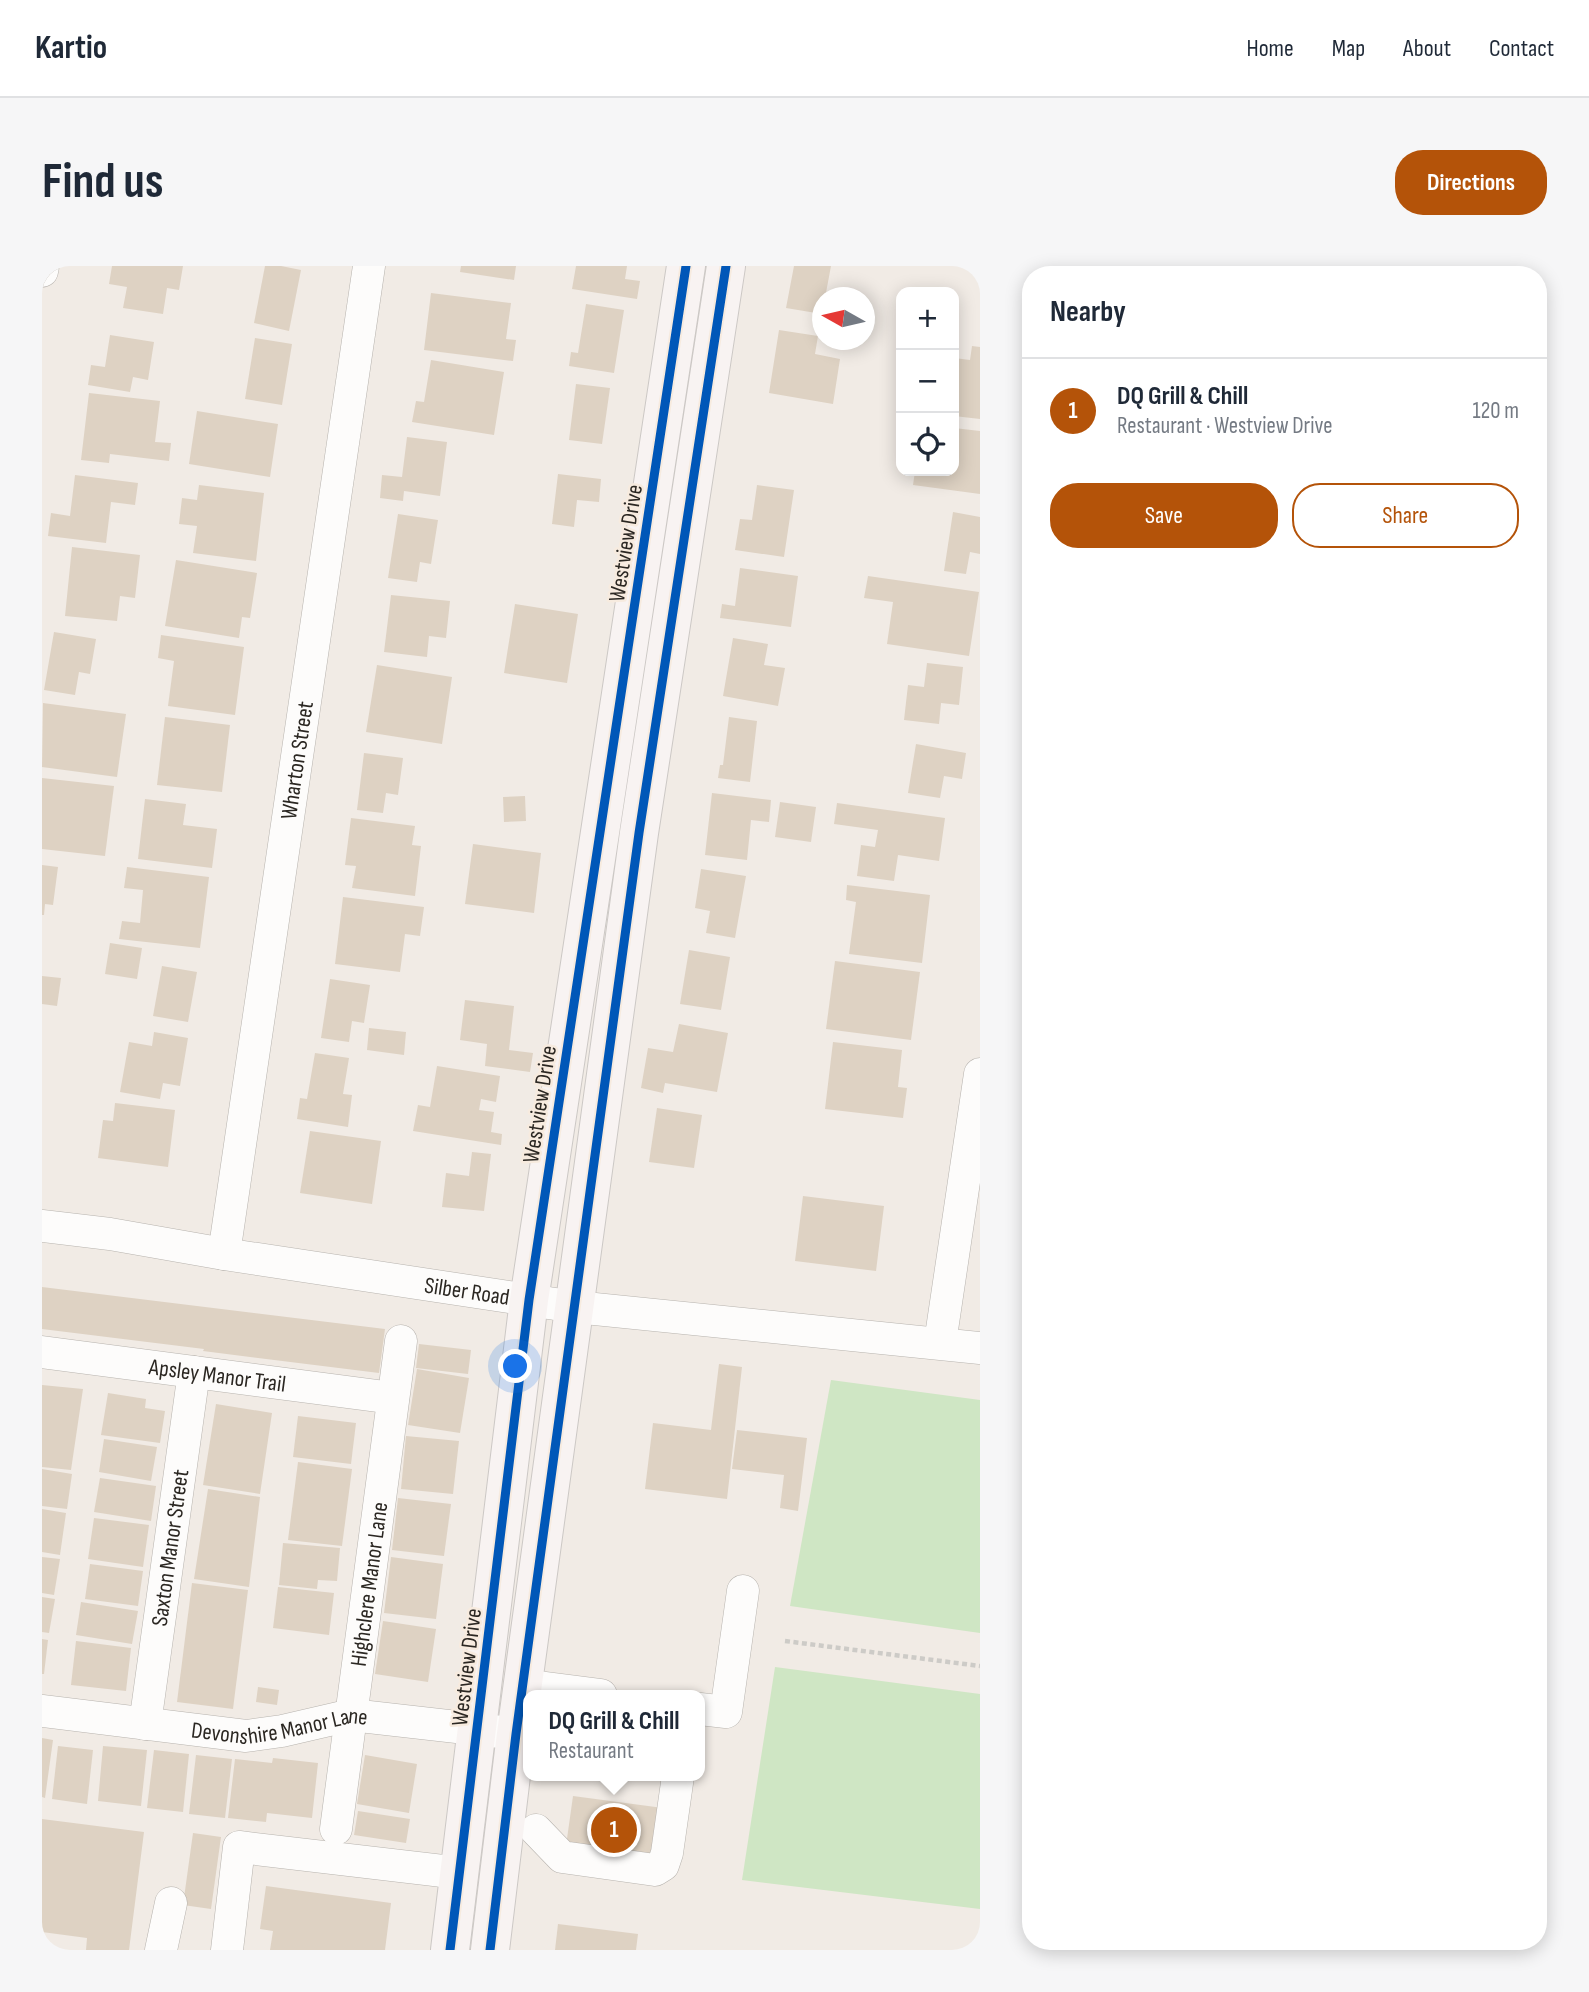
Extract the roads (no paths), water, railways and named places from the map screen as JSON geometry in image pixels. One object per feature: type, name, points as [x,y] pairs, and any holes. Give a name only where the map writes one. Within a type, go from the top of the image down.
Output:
[{"type":"main road","name":"Westview Drive","points":[[450,1950],[529,1300],[686,266]]},
{"type":"main road","points":[[490,1950],[516,1734],[639,833],[726,266]]},
{"type":"main road","points":[[672,359],[710,366]]},
{"type":"main road","points":[[601,827],[639,833]]},
{"type":"street","name":"Wharton Street","points":[[223,1254],[369,266]]},
{"type":"street","points":[[940,1343],[980,1073]]},
{"type":"street","name":"Silber Road","points":[[42,1226],[110,1234],[223,1254],[575,1307],[980,1348]]},
{"type":"street","name":"Highclere Manor Lane","points":[[336,1829],[401,1341]]},
{"type":"street","name":"Apsley Manor Trail","points":[[42,1352],[393,1398]]},
{"type":"street","name":"Saxton Manor Street","points":[[145,1724],[194,1372]]},
{"type":"street","points":[[705,1710],[726,1712],[743,1591]]},
{"type":"street","points":[[523,1685],[562,1690]]},
{"type":"street","name":"Devonshire Manor Lane","points":[[42,1711],[246,1736],[303,1727],[351,1715],[516,1734]]},
{"type":"street","points":[[536,1830],[562,1857],[655,1870],[663,1865],[667,1853],[677,1781]]},
{"type":"street","points":[[227,1950],[239,1847],[460,1873]]},
{"type":"street","points":[[161,1950],[171,1903]]},
{"type":"place","name":"DQ Grill & Chill","points":[[614,1830]]}]
